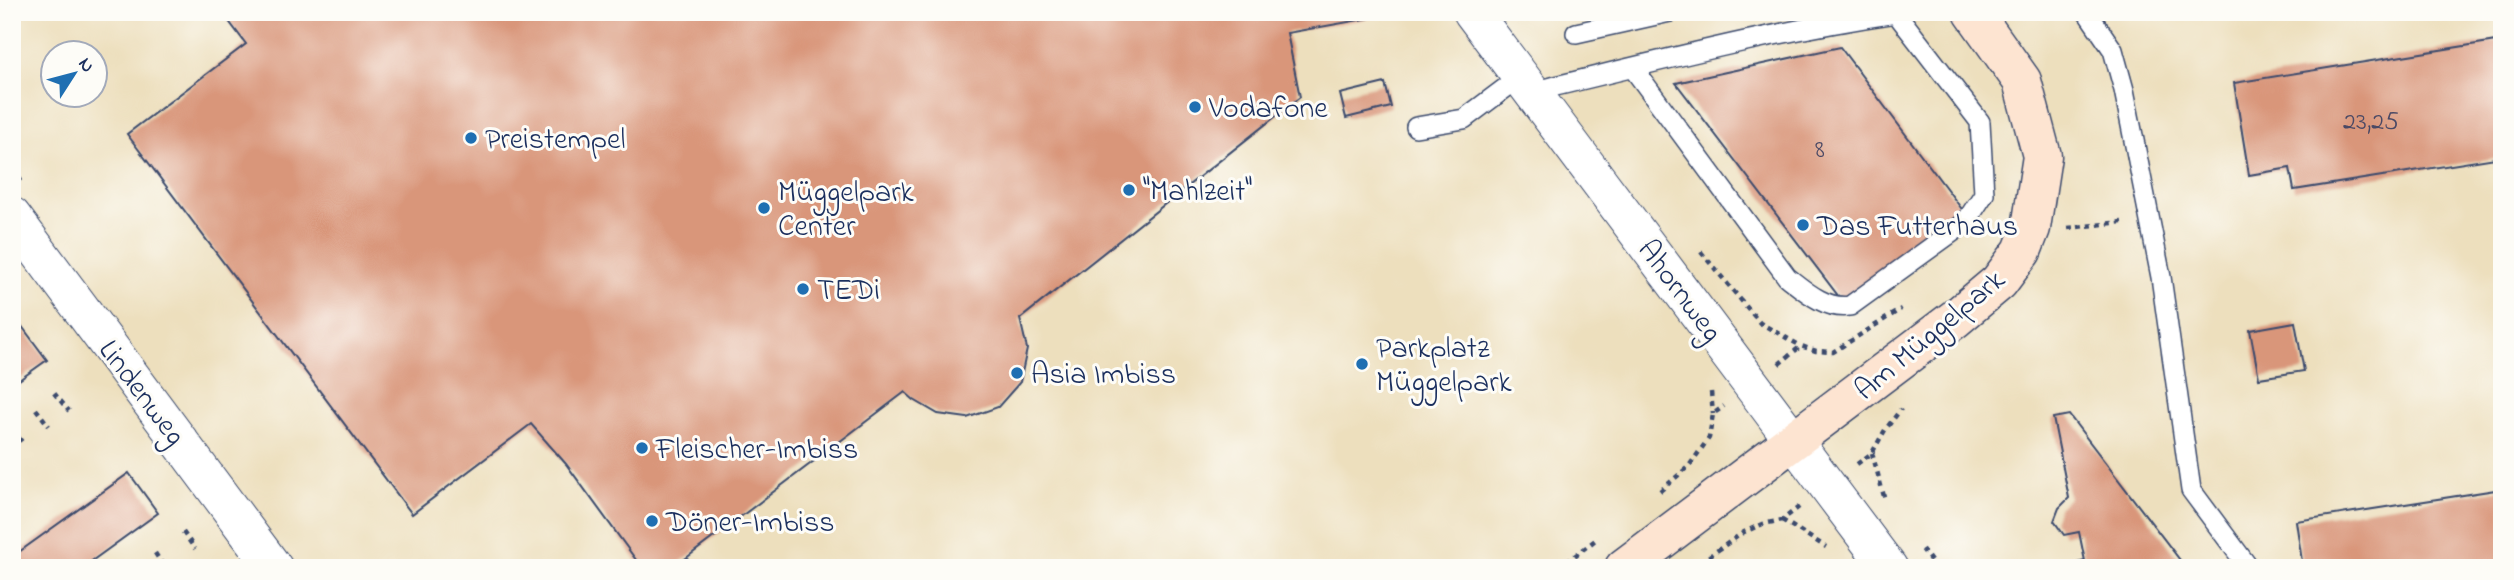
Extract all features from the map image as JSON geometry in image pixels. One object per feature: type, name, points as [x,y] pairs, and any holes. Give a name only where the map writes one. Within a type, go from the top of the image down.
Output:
[{"type":"main road","name":"Am Müggelpark","points":[[1624,568],[1956,318],[1999,282],[2022,251],[2031,228],[2042,156],[2022,81],[1973,12]]},
{"type":"street","name":"Ahornweg","points":[[1472,12],[1889,568]]},
{"type":"street","name":"Lindenweg","points":[[12,216],[274,568]]},
{"type":"lane","points":[[1576,33],[1671,12]]},
{"type":"lane","points":[[2087,12],[2113,50],[2124,90],[2172,345],[2191,490],[2249,568]]},
{"type":"lane","points":[[1416,127],[1464,119],[1526,84],[1633,68],[1823,24],[1896,13],[1980,122],[1984,194],[1965,223],[1850,306],[1843,307],[1814,299],[1787,277],[1633,68]]},
{"type":"path","points":[[2067,228],[2150,218]]},
{"type":"path","points":[[1654,496],[1689,466],[1709,438],[1713,414],[1752,385]]},
{"type":"path","points":[[54,393],[69,411]]},
{"type":"path","points":[[36,408],[48,426]]},
{"type":"path","points":[[12,430],[24,444]]},
{"type":"path","points":[[1872,453],[1884,498],[1892,508]]},
{"type":"path","points":[[1782,520],[1830,550]]},
{"type":"path","points":[[183,532],[195,549]]},
{"type":"path","points":[[1559,568],[1601,536]]},
{"type":"path","points":[[1921,548],[1936,568]]},
{"type":"path","points":[[155,553],[165,568]]},
{"type":"building","name":"Müggelpark Center","points":[[222,12],[1393,14],[1287,33],[1300,97],[1020,319],[1027,349],[1020,382],[998,407],[967,418],[938,414],[905,392],[673,568],[642,568],[566,464],[531,424],[412,514],[127,134],[246,44]]},
{"type":"building","points":[[2502,40],[2502,157],[2294,190],[2290,168],[2249,175],[2234,83]]},
{"type":"building","points":[[1840,47],[1964,212],[1846,306],[1676,83]]},
{"type":"building","points":[[1385,83],[1391,107],[1346,118],[1340,94]]},
{"type":"building","points":[[18,321],[47,360],[12,385],[12,325]]},
{"type":"building","points":[[2295,322],[2304,371],[2259,378],[2250,330]]},
{"type":"building","points":[[2069,415],[2186,568],[2058,568],[2085,561],[2079,532],[2064,535],[2054,521],[2059,508],[2069,498],[2053,418]]},
{"type":"building","points":[[129,473],[158,513],[82,568],[12,568],[12,557]]},
{"type":"building","points":[[2502,489],[2502,568],[2303,568],[2296,521]]},
{"type":"place","name":"Vodafone","points":[[1195,107]]},
{"type":"place","name":"Preistempel","points":[[471,138]]},
{"type":"place","name":"\"Mahlzeit\"","points":[[1129,190]]},
{"type":"place","name":"Müggelpark Center","points":[[764,208]]},
{"type":"place","name":"Das Futterhaus","points":[[1803,225]]},
{"type":"place","name":"TEDi","points":[[803,289]]},
{"type":"place","name":"Parkplatz Müggelpark","points":[[1362,364]]},
{"type":"place","name":"Asia Imbiss","points":[[1017,373]]},
{"type":"place","name":"Fleischer-Imbiss","points":[[642,448]]},
{"type":"place","name":"Döner-Imbiss","points":[[652,521]]}]
